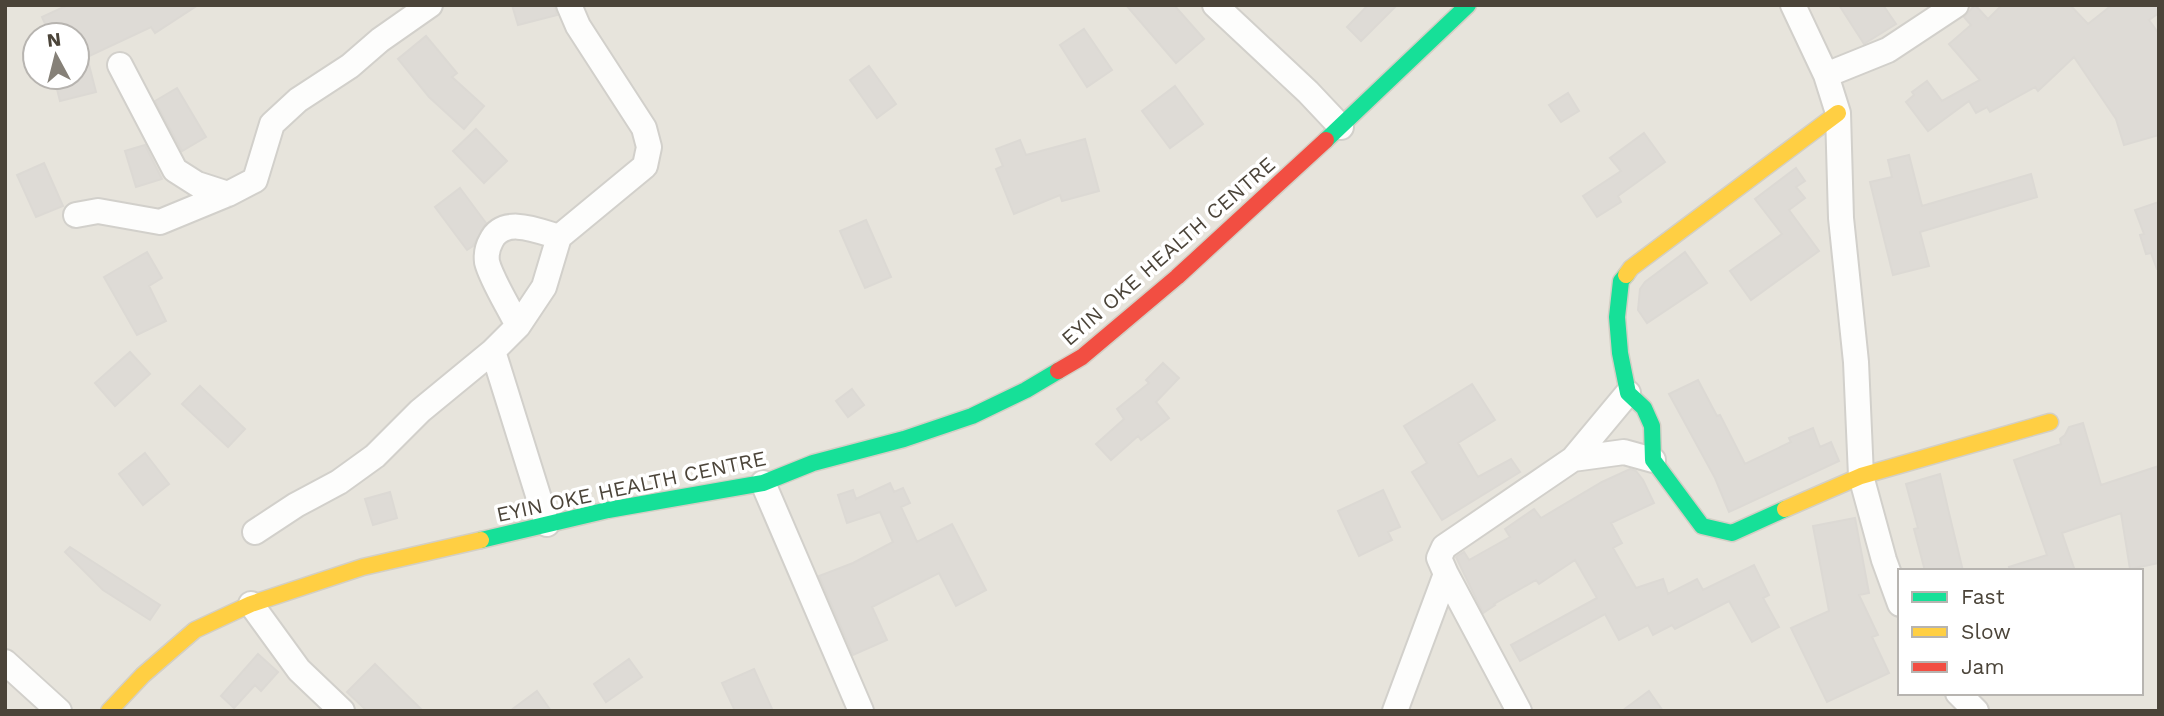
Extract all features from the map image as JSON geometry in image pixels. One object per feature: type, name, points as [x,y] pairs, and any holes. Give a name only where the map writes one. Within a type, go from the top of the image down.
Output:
[{"type":"main road","name":"EYIN OKE HEALTH CENTRE","points":[[109,711],[143,675],[195,630],[251,604],[363,566],[608,510],[763,483],[813,463],[905,439],[972,416],[1026,390],[1082,357],[1177,277],[1341,127],[1468,5]]},
{"type":"main road","points":[[1838,113],[1631,268],[1621,281],[1617,317],[1620,353],[1628,393],[1644,408],[1652,426],[1653,460],[1702,526],[1732,533],[1861,476],[2050,422]]},
{"type":"street","points":[[76,215],[98,211],[160,222],[255,180],[272,124],[298,100],[350,66],[430,5]]},
{"type":"street","points":[[255,532],[296,505],[339,482],[375,456],[420,411],[493,351],[518,326],[544,287],[559,237],[645,166],[649,147],[644,128],[578,26],[569,5]]},
{"type":"street","points":[[1215,5],[1308,92],[1341,127]]},
{"type":"street","points":[[1793,5],[1826,75],[1838,113],[1841,218],[1856,362],[1861,476],[1884,560],[1898,598]]},
{"type":"street","points":[[1826,75],[1888,50],[1956,5]]},
{"type":"street","points":[[120,65],[175,170],[197,184],[228,194]]},
{"type":"street","points":[[518,326],[487,263],[486,250],[494,235],[510,226],[559,237]]},
{"type":"street","points":[[493,351],[547,524]]},
{"type":"street","points":[[1519,711],[1439,558],[1444,547],[1573,459],[1628,393]]},
{"type":"street","points":[[1573,459],[1624,452],[1653,460]]},
{"type":"street","points":[[763,483],[861,711]]},
{"type":"street","points":[[1395,711],[1446,574]]},
{"type":"street","points":[[251,604],[299,670],[342,711]]},
{"type":"street","points":[[5,662],[60,711]]},
{"type":"street","points":[[1960,695],[1976,711]]},
{"type":"shaded area","points":[[5,5],[2159,5],[2159,711],[5,711]]},
{"type":"building","points":[[68,5],[198,5],[155,33],[151,27],[91,55],[91,21],[44,21],[42,17]]},
{"type":"building","points":[[512,5],[554,5],[557,15],[518,25]]},
{"type":"building","points":[[1126,5],[1174,5],[1204,39],[1176,63]]},
{"type":"building","points":[[1368,5],[1397,5],[1361,41],[1347,27]]},
{"type":"building","points":[[1839,5],[1883,5],[1896,24],[1864,44]]},
{"type":"building","points":[[1975,5],[1988,19],[2002,5],[2070,5],[2088,24],[2112,5],[2159,5],[2159,13],[2149,20],[2159,34],[2159,135],[2124,145],[2116,119],[2074,57],[2038,91],[2035,87],[1990,112],[1987,107],[1976,113],[1969,101],[1928,131],[1906,102],[1914,95],[1912,92],[1927,81],[1942,101],[1980,80],[1949,44],[1971,25],[1964,17]]},
{"type":"building","points":[[1084,29],[1112,70],[1087,87],[1060,45]]},
{"type":"building","points":[[426,36],[457,73],[452,77],[484,106],[464,129],[429,97],[398,59]]},
{"type":"building","points":[[869,66],[896,104],[877,118],[850,80]]},
{"type":"building","points":[[91,73],[96,92],[60,101],[58,91],[91,91]]},
{"type":"building","points":[[1175,86],[1203,124],[1170,148],[1142,111]]},
{"type":"building","points":[[177,88],[206,137],[182,151],[155,101]]},
{"type":"building","points":[[1568,93],[1579,111],[1561,122],[1549,105]]},
{"type":"building","points":[[476,129],[507,161],[484,183],[453,151]]},
{"type":"building","points":[[1644,133],[1665,162],[1618,196],[1621,202],[1597,217],[1583,196],[1621,171],[1610,158]]},
{"type":"building","points":[[1085,139],[1099,191],[1062,201],[1060,195],[1014,214],[996,169],[1003,166],[996,149],[1020,140],[1026,155]]},
{"type":"building","points":[[145,145],[162,179],[136,187],[125,151]]},
{"type":"building","points":[[1909,155],[1922,206],[2031,174],[2037,197],[1920,232],[1929,266],[1893,275],[1870,182],[1892,177],[1888,160]]},
{"type":"building","points":[[44,163],[63,206],[36,217],[17,175]]},
{"type":"building","points":[[1796,168],[1805,181],[1796,187],[1805,198],[1789,210],[1819,251],[1751,300],[1730,271],[1782,234],[1755,199]]},
{"type":"building","points":[[460,188],[486,223],[473,246],[467,250],[435,207]]},
{"type":"building","points":[[2159,202],[2157,269],[2151,253],[2146,254],[2140,235],[2144,234],[2135,210]]},
{"type":"building","points":[[866,220],[891,277],[865,288],[840,231]]},
{"type":"building","points":[[147,252],[162,278],[149,286],[166,321],[137,335],[104,277]]},
{"type":"building","points":[[1685,252],[1707,283],[1647,323],[1638,310],[1640,289],[1645,282]]},
{"type":"building","points":[[130,352],[150,374],[115,406],[95,383]]},
{"type":"building","points":[[1163,363],[1179,378],[1156,402],[1169,418],[1141,440],[1138,436],[1111,460],[1096,444],[1124,419],[1117,409],[1149,383],[1146,380]]},
{"type":"building","points":[[1698,380],[1717,416],[1720,415],[1745,464],[1791,442],[1789,438],[1813,428],[1820,447],[1831,442],[1839,461],[1729,512],[1715,478],[1669,394]]},
{"type":"building","points":[[1472,384],[1495,420],[1458,443],[1478,477],[1511,459],[1520,472],[1442,520],[1412,472],[1427,463],[1404,426]]},
{"type":"building","points":[[200,386],[245,429],[228,447],[182,404]]},
{"type":"building","points":[[852,389],[864,405],[848,417],[836,401]]},
{"type":"building","points":[[2083,423],[2101,485],[2159,466],[2159,563],[2130,569],[2121,513],[2062,533],[2074,569],[2010,569],[2047,555],[2014,460],[2061,444],[2060,439],[2069,427]]},
{"type":"building","points":[[145,453],[169,484],[143,505],[119,474]]},
{"type":"building","points":[[1630,469],[1636,471],[1643,480],[1654,503],[1611,523],[1622,543],[1613,548],[1636,588],[1663,579],[1668,594],[1697,579],[1703,590],[1754,565],[1769,595],[1763,598],[1779,627],[1752,642],[1729,601],[1675,629],[1672,625],[1653,635],[1648,625],[1619,640],[1605,614],[1520,661],[1511,645],[1597,598],[1575,560],[1539,584],[1536,580],[1483,613],[1456,557],[1464,552],[1469,560],[1510,537],[1505,529],[1534,509],[1541,518],[1602,482]]},
{"type":"building","points":[[1940,474],[1963,569],[1924,569],[1914,529],[1918,528],[1906,484]]},
{"type":"building","points":[[890,483],[894,492],[903,488],[910,503],[901,507],[917,542],[952,524],[986,590],[956,606],[939,573],[872,607],[887,640],[853,655],[819,576],[853,563],[893,542],[880,512],[847,523],[838,495],[853,490],[856,499]]},
{"type":"building","points":[[1383,490],[1400,527],[1388,532],[1392,540],[1359,556],[1338,511]]},
{"type":"building","points":[[390,492],[397,518],[373,525],[365,499]]},
{"type":"building","points":[[1855,518],[1869,593],[1859,595],[1878,635],[1872,637],[1889,673],[1827,702],[1791,628],[1829,611],[1813,526]]},
{"type":"building","points":[[70,547],[160,605],[150,620],[103,590],[65,552]]},
{"type":"building","points":[[258,654],[278,672],[261,691],[255,685],[234,708],[221,696]]},
{"type":"building","points":[[629,659],[642,677],[606,702],[594,684]]},
{"type":"building","points":[[375,664],[423,711],[367,711],[347,692]]},
{"type":"building","points":[[754,669],[773,711],[735,711],[722,683]]},
{"type":"building","points":[[537,691],[551,711],[510,711]]},
{"type":"building","points":[[1649,691],[1663,711],[1622,711]]},
{"type":"traffic: fast","points":[[1326,140],[1468,5]]},
{"type":"traffic: fast","points":[[1626,275],[1621,281],[1617,317],[1620,353],[1628,393],[1644,408],[1652,426],[1653,460],[1702,526],[1732,533],[1785,509]]},
{"type":"traffic: fast","points":[[481,540],[608,510],[763,483],[813,463],[904,439],[972,416],[1058,371]]},
{"type":"traffic: slow","points":[[1626,275],[1631,268],[1838,113]]},
{"type":"traffic: slow","points":[[1785,509],[1861,476],[2050,422]]},
{"type":"traffic: slow","points":[[109,711],[143,675],[195,630],[251,604],[363,567],[481,540]]},
{"type":"traffic: jam","points":[[1058,371],[1082,357],[1177,277],[1326,140]]}]
